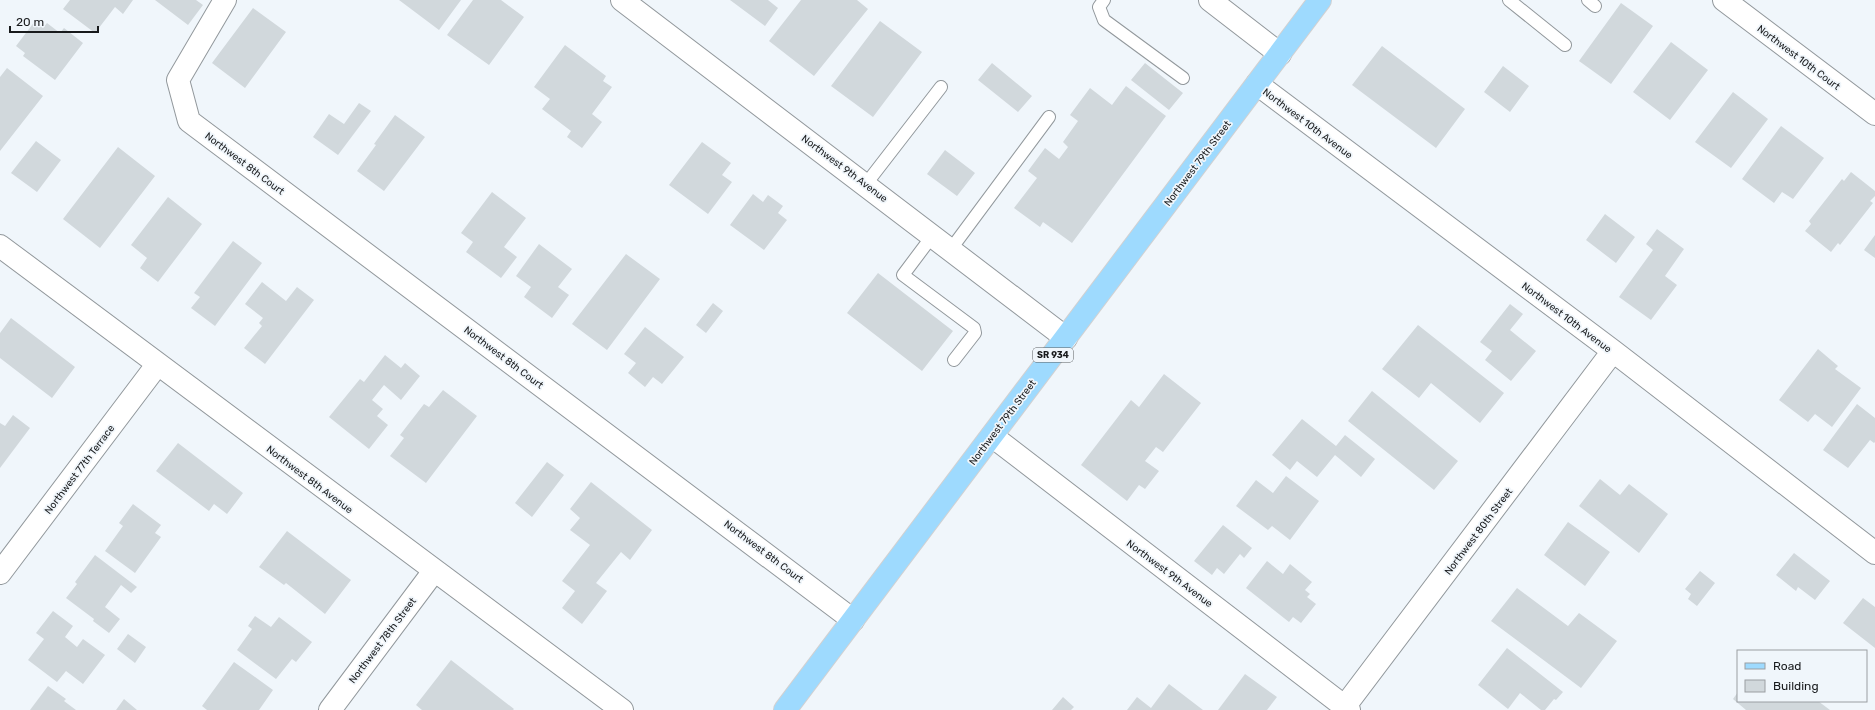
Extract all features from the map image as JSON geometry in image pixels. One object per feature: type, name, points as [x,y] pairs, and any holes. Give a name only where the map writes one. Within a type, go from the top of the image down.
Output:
[{"type":"main road","name":"Northwest 79th Street","points":[[785,710],[1320,0]]},
{"type":"street","name":"Northwest 8th Court","points":[[225,0],[178,80],[190,122],[854,620]]},
{"type":"street","name":"Northwest 9th Avenue","points":[[622,0],[952,249],[1066,338]]},
{"type":"street","points":[[1210,0],[1280,54]]},
{"type":"street","name":"Northwest 10th Court","points":[[1724,0],[1875,114]]},
{"type":"street","name":"Northwest 10th Avenue","points":[[1257,84],[1613,352],[1875,553]]},
{"type":"street","name":"Northwest 8th Avenue","points":[[0,246],[157,365],[622,710]]},
{"type":"street","name":"Northwest 80th Street","points":[[1345,709],[1613,352]]},
{"type":"street","name":"Northwest 77th Terrace","points":[[0,573],[157,365]]},
{"type":"street","name":"Northwest 9th Avenue","points":[[992,436],[1345,709]]},
{"type":"street","name":"Northwest 78th Street","points":[[330,710],[434,571]]},
{"type":"lane","points":[[1104,0],[1099,8],[1104,20],[1183,78]]},
{"type":"lane","points":[[1509,0],[1565,45]]},
{"type":"lane","points":[[866,184],[941,87]]},
{"type":"lane","points":[[952,249],[1049,117]]},
{"type":"lane","points":[[933,235],[903,275],[974,328],[975,333],[954,360]]},
{"type":"building","points":[[70,0],[133,0],[123,14],[115,7],[95,33],[63,9]]},
{"type":"building","points":[[155,0],[196,0],[203,5],[188,25]]},
{"type":"building","points":[[399,0],[461,0],[439,30]]},
{"type":"building","points":[[473,0],[501,0],[524,17],[489,65],[447,35]]},
{"type":"building","points":[[730,0],[768,0],[778,8],[765,26]]},
{"type":"building","points":[[801,0],[857,0],[868,9],[814,76],[769,41]]},
{"type":"building","points":[[1621,3],[1653,26],[1611,84],[1579,61]]},
{"type":"building","points":[[253,8],[286,32],[245,88],[212,63]]},
{"type":"building","points":[[35,21],[43,28],[47,23],[60,33],[64,28],[83,43],[55,80],[23,56],[25,53],[16,46]]},
{"type":"building","points":[[880,21],[922,52],[873,117],[831,86]]},
{"type":"building","points":[[1671,42],[1708,70],[1670,120],[1633,92]]},
{"type":"building","points":[[565,45],[606,76],[603,81],[612,87],[592,114],[602,122],[582,148],[567,137],[571,131],[542,109],[550,99],[534,87]]},
{"type":"building","points":[[1382,46],[1465,109],[1436,148],[1352,85]]},
{"type":"building","points":[[992,63],[1032,96],[1018,112],[978,80]]},
{"type":"building","points":[[1145,63],[1183,93],[1169,110],[1131,80]]},
{"type":"building","points":[[1503,66],[1529,86],[1510,112],[1484,92]]},
{"type":"building","points":[[7,68],[43,96],[0,151],[0,77]]},
{"type":"building","points":[[1126,86],[1166,116],[1072,243],[1043,222],[1040,227],[1014,208],[1037,178],[1028,171],[1045,148],[1059,159],[1068,147],[1063,142],[1078,121],[1070,115],[1090,88],[1112,105]]},
{"type":"building","points":[[1733,92],[1768,119],[1731,168],[1695,142]]},
{"type":"building","points":[[359,103],[371,111],[338,155],[313,137],[329,114],[344,124]]},
{"type":"building","points":[[395,115],[425,137],[384,191],[357,171]]},
{"type":"building","points":[[1781,126],[1824,158],[1793,199],[1782,192],[1774,203],[1742,179]]},
{"type":"building","points":[[36,141],[61,160],[37,192],[11,173]]},
{"type":"building","points":[[702,142],[731,163],[722,175],[732,182],[708,214],[669,185]]},
{"type":"building","points":[[118,147],[155,176],[100,248],[63,219]]},
{"type":"building","points":[[945,150],[975,173],[957,196],[927,174]]},
{"type":"building","points":[[1851,172],[1875,191],[1875,196],[1870,201],[1873,203],[1840,245],[1838,243],[1831,252],[1805,231],[1811,224],[1809,221],[1842,179],[1844,181]]},
{"type":"building","points":[[492,192],[526,218],[504,247],[517,257],[501,278],[466,252],[473,242],[461,233]]},
{"type":"building","points":[[753,194],[763,202],[768,195],[783,206],[778,213],[787,220],[764,250],[730,225]]},
{"type":"building","points":[[168,197],[202,224],[158,282],[140,268],[147,258],[131,245]]},
{"type":"building","points":[[1605,214],[1635,237],[1616,263],[1586,240]]},
{"type":"building","points":[[1657,229],[1684,249],[1665,276],[1677,285],[1651,320],[1619,297],[1653,250],[1646,244]]},
{"type":"building","points":[[1875,235],[1875,258],[1864,250]]},
{"type":"building","points":[[233,241],[262,263],[215,326],[191,308],[200,297],[194,293]]},
{"type":"building","points":[[539,244],[572,269],[558,287],[569,295],[552,318],[524,297],[531,287],[516,276]]},
{"type":"building","points":[[626,254],[660,279],[607,350],[572,324]]},
{"type":"building","points":[[878,273],[953,331],[922,371],[847,313]]},
{"type":"building","points":[[262,282],[286,301],[297,287],[314,300],[265,364],[244,348],[262,326],[259,323],[263,318],[245,304]]},
{"type":"building","points":[[713,303],[723,311],[706,333],[696,325]]},
{"type":"building","points":[[1510,304],[1523,314],[1510,330],[1536,351],[1511,381],[1485,360],[1492,351],[1480,342]]},
{"type":"building","points":[[11,318],[75,367],[52,398],[0,358],[0,333]]},
{"type":"building","points":[[1418,325],[1504,393],[1480,423],[1431,383],[1419,398],[1382,369]]},
{"type":"building","points":[[645,327],[684,357],[662,384],[653,377],[645,387],[628,373],[636,363],[624,354]]},
{"type":"building","points":[[1818,349],[1838,366],[1835,369],[1861,388],[1832,427],[1815,414],[1808,422],[1779,400]]},
{"type":"building","points":[[385,355],[401,368],[405,363],[420,376],[401,400],[384,385],[372,400],[383,409],[377,416],[388,425],[369,449],[329,417],[360,379],[364,382]]},
{"type":"building","points":[[1164,374],[1201,403],[1163,452],[1156,447],[1145,461],[1159,471],[1145,489],[1139,485],[1127,501],[1081,465],[1131,400],[1139,407]]},
{"type":"building","points":[[443,390],[477,416],[426,483],[390,456],[404,438],[400,435],[424,404],[429,407]]},
{"type":"building","points":[[1372,391],[1458,461],[1434,490],[1348,421]]},
{"type":"building","points":[[1857,404],[1875,418],[1875,442],[1874,443],[1870,440],[1848,468],[1823,450]]},
{"type":"building","points":[[13,415],[30,428],[0,468],[0,423],[5,426]]},
{"type":"building","points":[[1302,419],[1336,446],[1345,435],[1375,459],[1361,477],[1335,455],[1317,477],[1297,461],[1290,470],[1272,455]]},
{"type":"building","points":[[178,443],[243,493],[227,514],[214,504],[209,511],[156,471]]},
{"type":"building","points":[[547,462],[564,475],[532,517],[515,503]]},
{"type":"building","points":[[1286,476],[1319,501],[1290,540],[1272,526],[1268,530],[1236,506],[1256,480],[1273,493]]},
{"type":"building","points":[[1600,479],[1620,495],[1629,484],[1668,514],[1639,553],[1579,506]]},
{"type":"building","points":[[591,482],[652,530],[630,560],[621,552],[596,583],[607,591],[582,624],[562,608],[575,591],[562,581],[590,545],[570,530],[580,518],[570,509]]},
{"type":"building","points":[[133,504],[161,525],[155,533],[161,537],[135,573],[105,551],[123,526],[119,523]]},
{"type":"building","points":[[1568,522],[1610,552],[1585,586],[1544,555]]},
{"type":"building","points":[[1223,525],[1252,548],[1244,558],[1240,554],[1224,574],[1217,568],[1212,575],[1194,561]]},
{"type":"building","points":[[287,531],[351,580],[325,614],[286,583],[284,585],[259,567]]},
{"type":"building","points":[[1794,553],[1830,581],[1815,600],[1798,587],[1796,591],[1776,575]]},
{"type":"building","points":[[95,555],[137,587],[131,593],[121,585],[105,607],[120,619],[109,633],[93,621],[94,619],[66,598],[77,584],[75,582]]},
{"type":"building","points":[[1267,561],[1283,574],[1290,564],[1312,582],[1305,590],[1310,594],[1307,597],[1316,604],[1301,623],[1293,617],[1289,622],[1246,588]]},
{"type":"building","points":[[1700,571],[1715,583],[1697,606],[1688,599],[1691,594],[1685,589]]},
{"type":"building","points":[[1517,588],[1568,626],[1579,613],[1617,641],[1581,688],[1491,621]]},
{"type":"building","points":[[1863,598],[1875,607],[1875,648],[1843,623]]},
{"type":"building","points":[[53,611],[73,626],[65,637],[77,647],[83,639],[105,655],[83,684],[66,671],[57,682],[28,660],[44,639],[36,633]]},
{"type":"building","points":[[255,616],[271,627],[279,617],[312,642],[296,662],[292,659],[276,679],[237,650],[252,629],[248,626]]},
{"type":"building","points":[[128,634],[146,647],[135,663],[117,649]]},
{"type":"building","points":[[1507,648],[1563,692],[1556,700],[1554,699],[1545,710],[1541,710],[1520,693],[1508,709],[1478,685]]},
{"type":"building","points":[[451,660],[514,709],[422,710],[416,705]]},
{"type":"building","points":[[234,662],[273,690],[259,710],[207,710],[202,706]]},
{"type":"building","points":[[1245,674],[1277,697],[1267,710],[1218,710]]},
{"type":"building","points":[[1169,684],[1203,710],[1127,710],[1137,697],[1151,708]]},
{"type":"building","points":[[48,686],[66,699],[64,701],[76,710],[30,710]]},
{"type":"building","points":[[1737,693],[1737,702],[1819,702],[1830,710],[1746,710],[1733,699]]},
{"type":"building","points":[[1063,697],[1074,707],[1071,710],[1052,710]]},
{"type":"building","points":[[124,699],[137,710],[116,710]]}]
